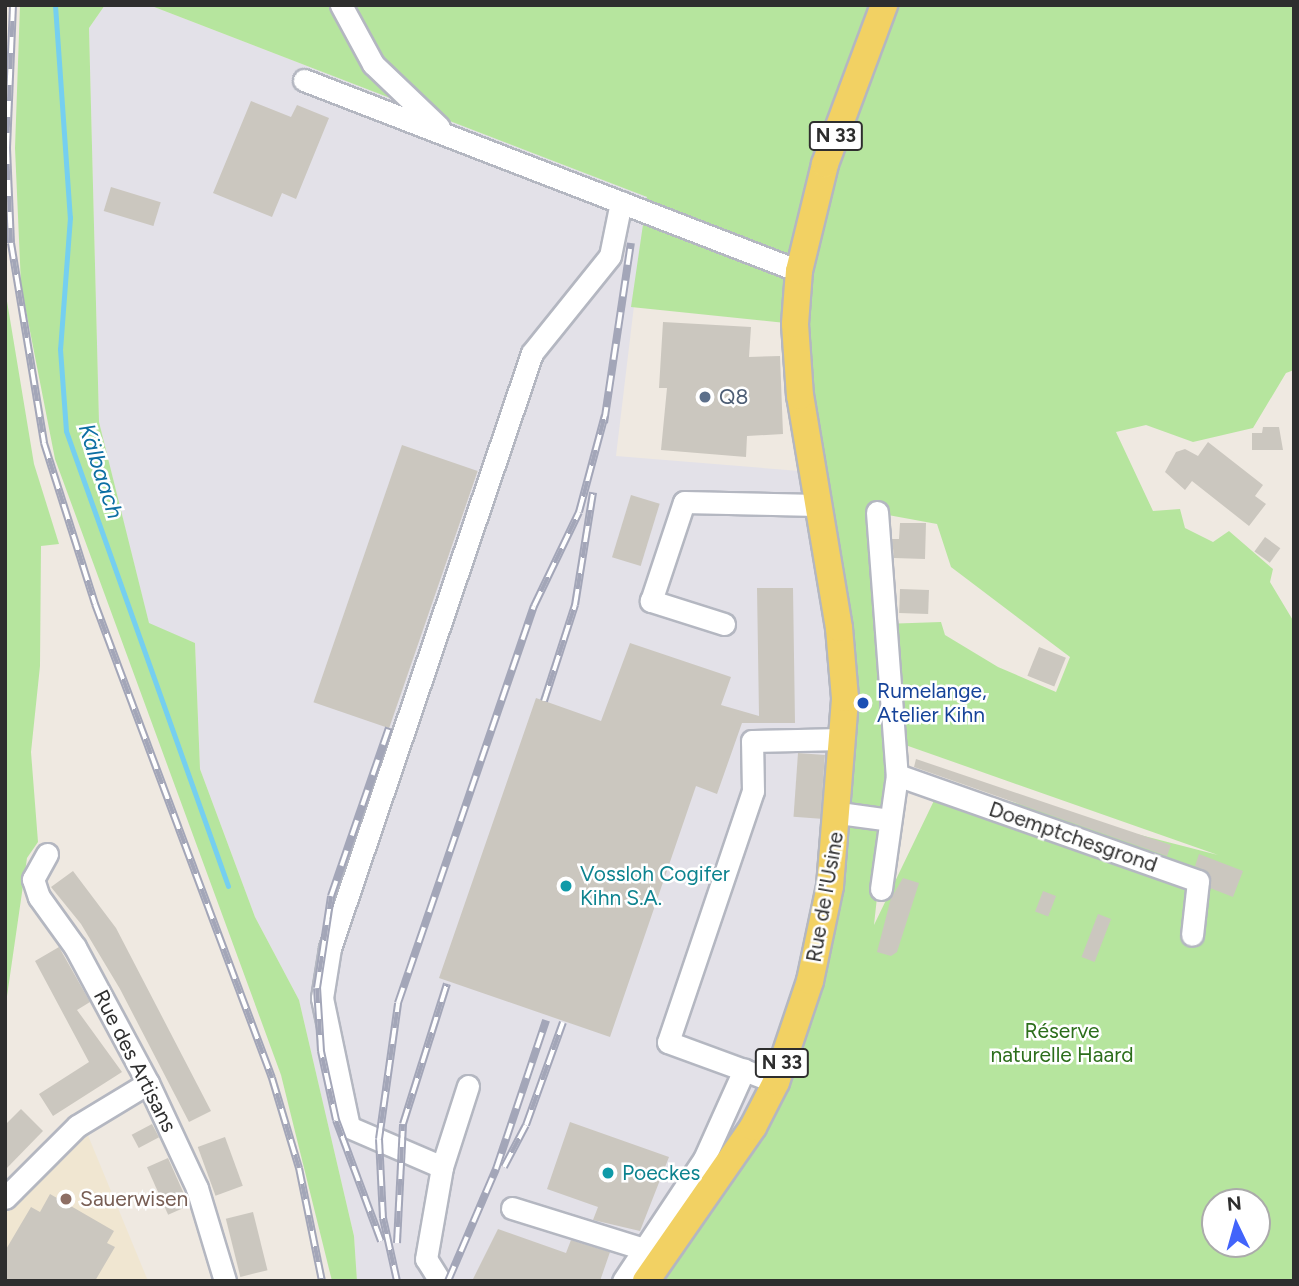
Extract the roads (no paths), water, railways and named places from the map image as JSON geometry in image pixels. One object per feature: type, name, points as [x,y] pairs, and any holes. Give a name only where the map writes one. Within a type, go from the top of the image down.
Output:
[{"type":"main road","name":"N 33","points":[[799,271],[825,164],[884,5]]},
{"type":"main road","name":"Rue de l'Usine","points":[[646,1281],[753,1127],[776,1082],[810,981],[839,813],[843,739],[839,628],[812,472],[795,324],[799,271]]},
{"type":"street","points":[[341,5],[373,64],[448,136]]},
{"type":"street","points":[[304,80],[799,271]]},
{"type":"street","points":[[442,1167],[349,1127],[322,998],[330,948],[533,353],[610,256],[621,202]]},
{"type":"street","points":[[724,624],[651,601],[684,502],[817,505]]},
{"type":"street","points":[[877,512],[897,775],[881,889]]},
{"type":"street","points":[[776,1082],[668,1042],[752,791],[752,741],[843,739]]},
{"type":"street","name":"Doemptchesgrond","points":[[897,775],[1198,881],[1192,935]]},
{"type":"street","points":[[839,813],[890,820]]},
{"type":"street","name":"Rue des Artisans","points":[[47,854],[33,879],[38,897],[75,947],[148,1083],[197,1188],[225,1281]]},
{"type":"street","points":[[623,1281],[704,1158],[744,1070]]},
{"type":"street","points":[[5,1198],[77,1126],[148,1083]]},
{"type":"street","points":[[440,1281],[426,1259],[442,1167],[468,1086]]},
{"type":"street","points":[[512,1208],[644,1248]]},
{"type":"waterway","name":"Kälbaach","points":[[55,5],[70,217],[60,349],[66,431],[228,886]]},
{"type":"railway","points":[[13,5],[7,148],[11,243],[44,443],[95,604],[272,1078],[299,1168],[322,1281]]},
{"type":"railway","points":[[604,423],[631,243]]},
{"type":"railway","points":[[397,1281],[383,1218],[379,1139],[398,1003],[534,606],[579,512],[605,415]]},
{"type":"railway","points":[[544,701],[575,605],[593,492]]},
{"type":"railway","points":[[381,1241],[336,1120],[321,1051],[317,988],[331,896],[389,728]]},
{"type":"railway","points":[[397,1243],[403,1124],[447,984]]},
{"type":"railway","points":[[448,1281],[496,1169],[546,1020]]},
{"type":"railway","points":[[504,1167],[526,1125],[563,1022]]},
{"type":"place","name":"Q8","points":[[705,397]]},
{"type":"place","name":"Rumelange, Atelier Kihn","points":[[863,703]]},
{"type":"place","name":"Vossloh Cogifer Kihn S.A.","points":[[566,886]]},
{"type":"place","name":"Poeckes","points":[[608,1173]]},
{"type":"place","name":"Sauerwisen","points":[[66,1199]]},
{"type":"park label","name":"Réserve naturelle Haard","points":[[1062,1043]]}]
